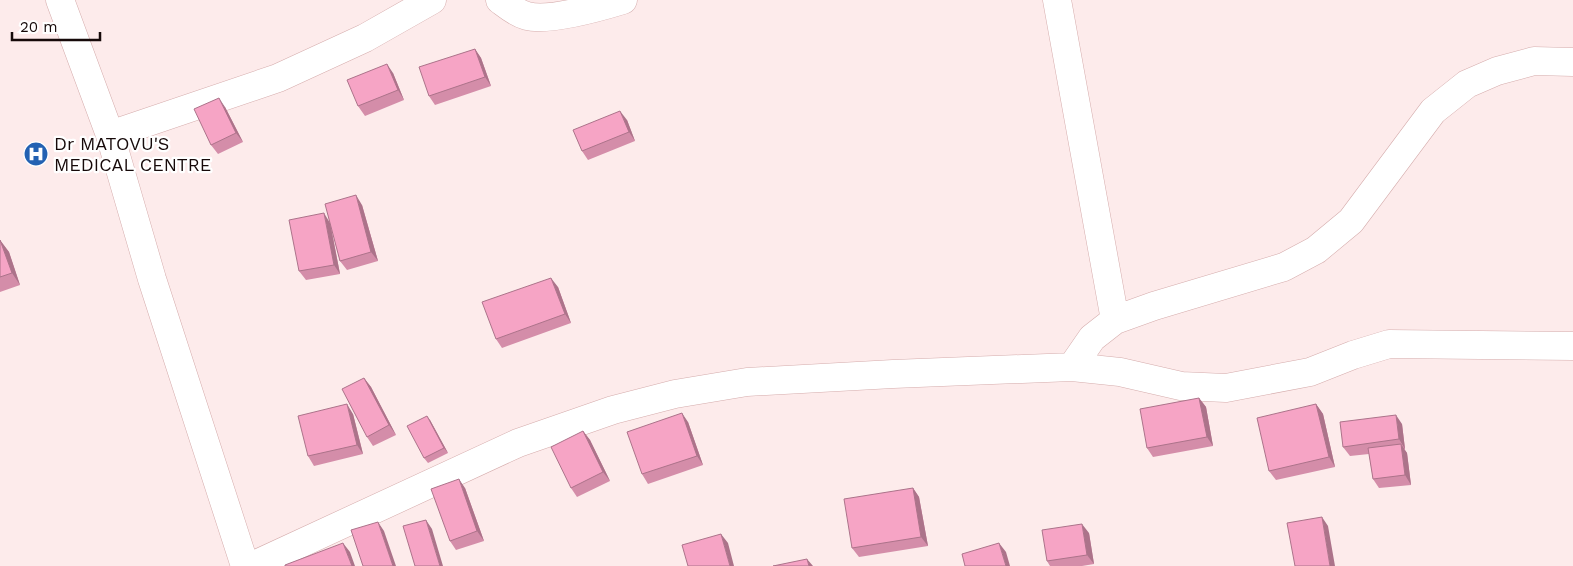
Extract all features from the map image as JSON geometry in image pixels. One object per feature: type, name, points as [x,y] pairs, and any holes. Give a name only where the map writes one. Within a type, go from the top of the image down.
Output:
[{"type":"street","points":[[60,0],[110,134],[152,279],[245,566]]},
{"type":"street","points":[[110,134],[278,78],[365,38],[432,0]]},
{"type":"street","points":[[500,0],[512,10],[527,16],[544,17],[596,8],[623,0]]},
{"type":"street","points":[[1056,0],[1115,320]]},
{"type":"street","points":[[1072,367],[1092,338],[1115,320],[1154,306],[1284,267],[1316,250],[1351,221],[1433,111],[1467,84],[1497,71],[1534,61],[1573,62]]},
{"type":"street","points":[[252,566],[518,443],[613,410],[675,394],[747,382],[1072,367],[1120,372],[1181,386],[1226,388],[1310,372],[1353,355],[1389,344],[1573,346]]},
{"type":"building","points":[[475,49],[485,77],[429,96],[419,67]]},
{"type":"building","points":[[387,64],[398,90],[358,106],[347,80]]},
{"type":"building","points":[[219,98],[236,133],[211,145],[194,109]]},
{"type":"building","points":[[620,111],[629,132],[582,151],[573,130]]},
{"type":"building","points":[[356,195],[371,252],[340,261],[325,204]]},
{"type":"building","points":[[324,213],[334,265],[299,271],[289,220]]},
{"type":"building","points":[[0,240],[12,273],[0,277]]},
{"type":"building","points":[[551,278],[565,314],[496,339],[482,302]]},
{"type":"building","points":[[364,378],[389,425],[367,437],[342,389]]},
{"type":"building","points":[[1199,398],[1207,437],[1147,448],[1140,409]]},
{"type":"building","points":[[347,404],[357,445],[308,456],[298,416]]},
{"type":"building","points":[[1316,404],[1329,457],[1269,471],[1257,418]]},
{"type":"building","points":[[682,413],[697,456],[642,474],[627,432]]},
{"type":"building","points":[[1396,415],[1399,439],[1343,447],[1340,422]]},
{"type":"building","points":[[427,416],[444,448],[424,458],[407,426]]},
{"type":"building","points":[[583,431],[603,472],[571,488],[551,447]]},
{"type":"building","points":[[1401,444],[1405,475],[1373,479],[1368,448]]},
{"type":"building","points":[[459,479],[477,531],[450,541],[431,489]]},
{"type":"building","points":[[913,488],[921,537],[852,548],[844,499]]},
{"type":"building","points":[[1322,517],[1330,566],[1295,566],[1287,523]]},
{"type":"building","points":[[426,520],[440,566],[415,566],[403,526]]},
{"type":"building","points":[[378,522],[393,566],[363,566],[351,530]]},
{"type":"building","points":[[1082,524],[1087,555],[1047,561],[1042,530]]},
{"type":"building","points":[[721,534],[730,566],[688,566],[682,545]]},
{"type":"building","points":[[343,543],[352,566],[285,566],[285,565]]},
{"type":"building","points":[[999,543],[1006,566],[965,566],[962,554]]},
{"type":"building","points":[[807,559],[809,566],[773,566]]},
{"type":"place","name":"Dr MATOVU'S MEDICAL CENTRE","points":[[36,154]]}]
